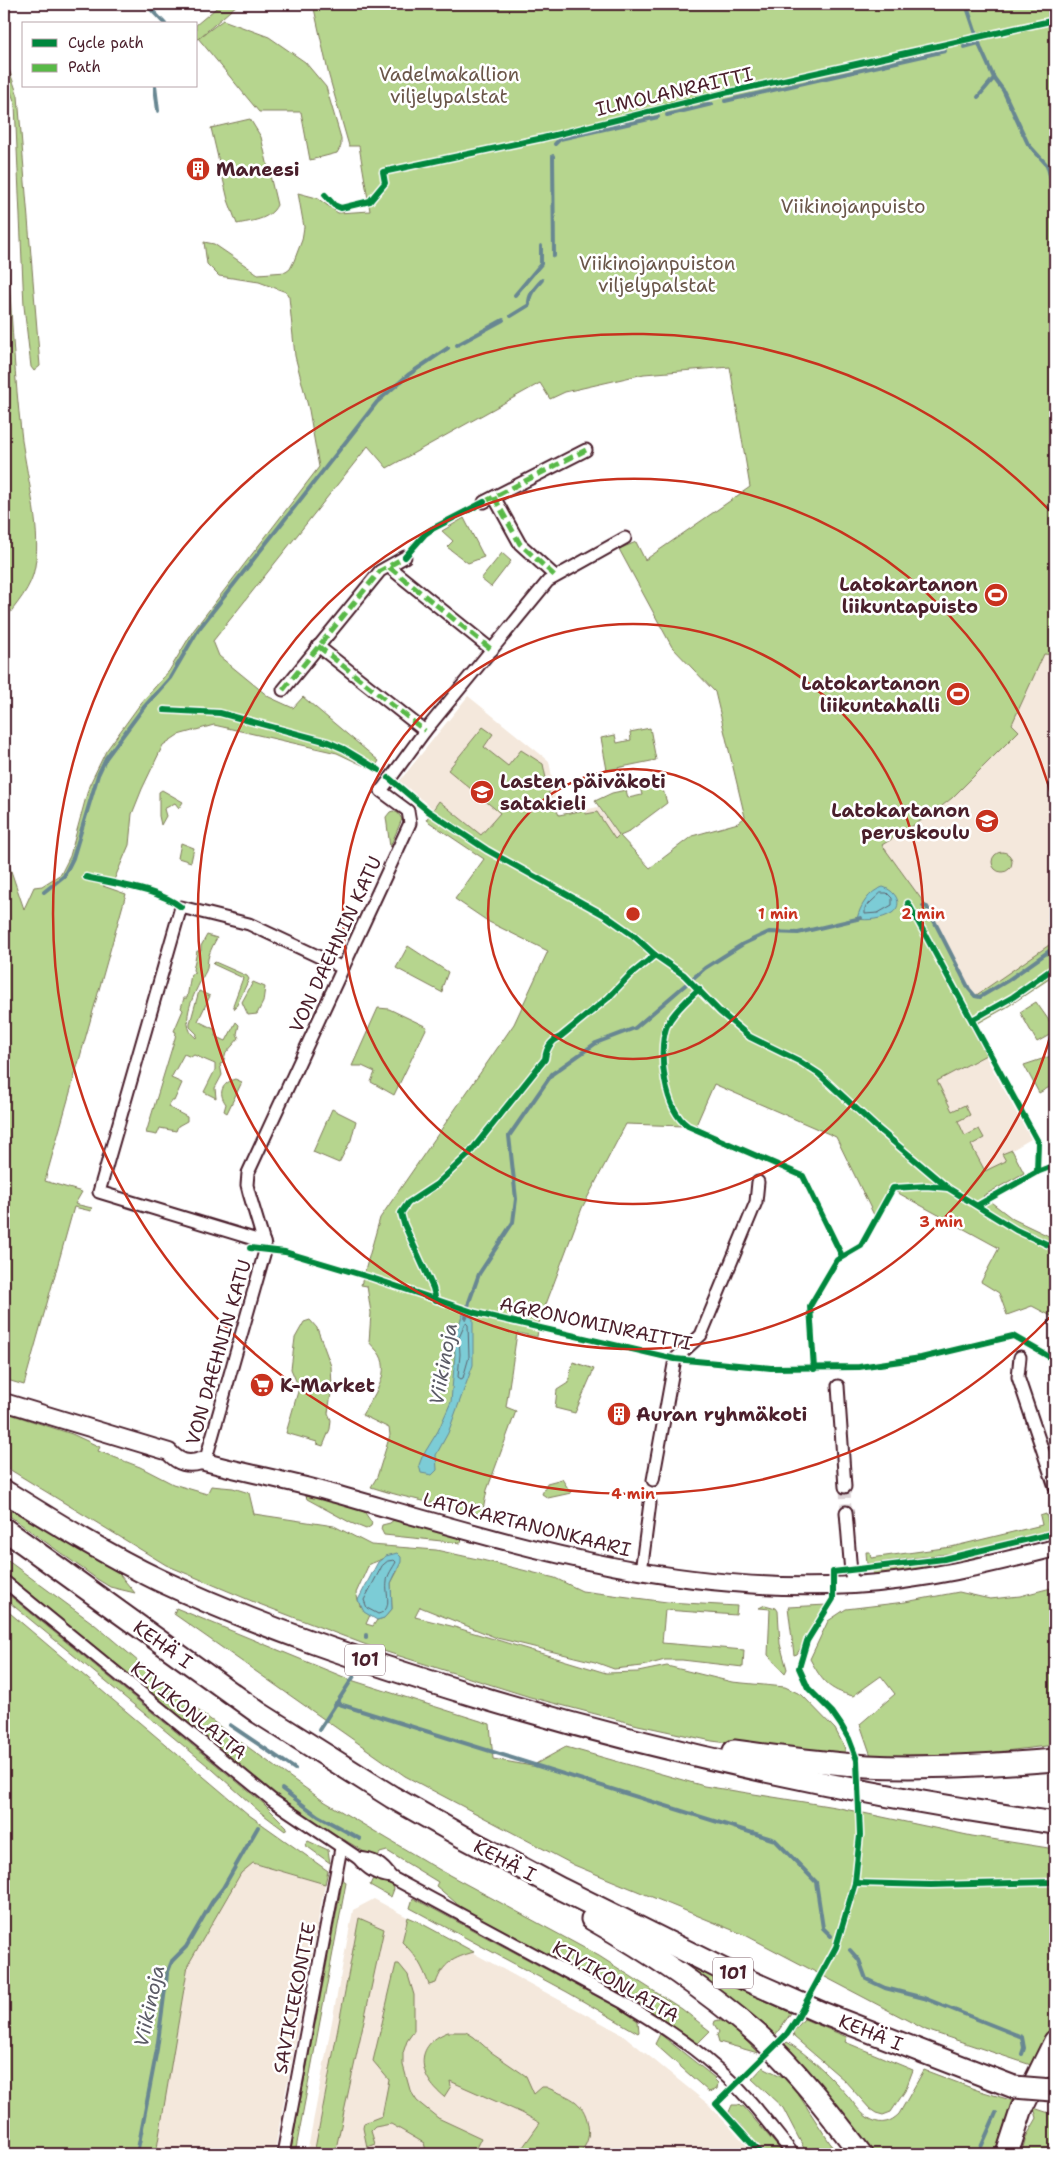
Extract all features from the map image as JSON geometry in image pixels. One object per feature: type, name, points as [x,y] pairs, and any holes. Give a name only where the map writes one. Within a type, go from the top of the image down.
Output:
[{"type":"highway","name":"101","points":[[4,1491],[132,1566],[228,1610],[416,1677],[632,1741],[834,1786],[976,1812],[1055,1823]]},
{"type":"highway","name":"KEHÄ I","points":[[4,1529],[259,1713],[376,1788],[463,1837],[561,1889],[724,1970],[822,2013],[1014,2087],[1053,2095]]},
{"type":"highway","points":[[632,1741],[691,1743],[786,1758],[867,1766],[974,1766],[1055,1760]]},
{"type":"highway","points":[[463,1837],[564,1904],[627,1939],[705,1992],[757,2035],[794,2071],[861,2154]]},
{"type":"highway","points":[[1007,2154],[1022,2108],[1055,2041]]},
{"type":"street","points":[[555,576],[520,544],[489,499],[586,450]]},
{"type":"street","name":"VON DAEHNIN KATU","points":[[203,1462],[265,1251],[264,1242],[248,1193],[248,1173],[410,823],[408,811],[381,791],[425,731],[548,581],[614,546],[625,538]]},
{"type":"street","points":[[283,690],[380,571],[405,557]]},
{"type":"street","points":[[389,567],[492,650]]},
{"type":"street","points":[[318,646],[425,731]]},
{"type":"street","points":[[264,1242],[99,1192],[181,907],[249,924],[342,968]]},
{"type":"street","points":[[653,1480],[675,1359],[701,1335],[756,1202],[758,1182]]},
{"type":"street","points":[[1020,1357],[1018,1377],[1055,1487]]},
{"type":"street","points":[[838,1386],[844,1488]]},
{"type":"street","name":"LATOKARTANONKAARI","points":[[4,1402],[169,1452],[177,1460],[191,1464],[203,1462],[358,1500],[517,1546],[641,1572],[777,1586],[852,1585],[894,1582],[953,1573],[1055,1548]]},
{"type":"street","points":[[641,1572],[650,1503]]},
{"type":"street","points":[[846,1512],[852,1585]]},
{"type":"street","name":"KIVIKONLAITA","points":[[4,1581],[272,1800],[358,1858],[366,1868],[379,1875],[391,1877],[655,2022],[714,2065],[743,2094],[793,2154]]},
{"type":"street","name":"SAVIKIEKONTIE","points":[[283,2154],[341,1848]]},
{"type":"shaded area","name":"Latokartanon peruskoulu","points":[[1044,653],[1055,660],[1055,947],[975,996],[969,989],[927,907],[882,845],[933,813],[952,798],[1019,731],[1012,724]]},
{"type":"shaded area","name":"Lasten päiväkoti satakieli","points":[[468,696],[549,761],[559,815],[598,807],[619,836],[566,878],[484,832],[481,835],[439,801],[432,810],[398,783]]},
{"type":"shaded area","points":[[970,1028],[1031,1139],[1012,1150],[1024,1173],[982,1195],[911,1052]]},
{"type":"shaded area","points":[[252,1863],[325,1884],[274,2154],[156,2154],[188,1965],[241,1872]]},
{"type":"shaded area","points":[[374,1899],[622,2034],[708,2104],[755,2154],[307,2154],[353,1910]]},
{"type":"green space","points":[[221,4],[238,4],[199,38],[223,20],[269,37],[305,62],[326,87],[341,138],[341,146],[337,153],[310,160],[301,112],[259,112],[198,38],[198,23]]},
{"type":"green space","name":"Viikinojanpuisto","points":[[313,4],[1055,4],[1055,655],[1044,654],[1012,724],[1019,731],[952,798],[933,813],[882,845],[927,907],[969,989],[975,996],[1055,941],[1055,975],[1007,1007],[971,1027],[986,1055],[937,1081],[952,1111],[965,1105],[970,1115],[958,1121],[965,1136],[979,1129],[984,1138],[971,1145],[985,1171],[1006,1161],[1002,1154],[1012,1150],[1024,1173],[983,1196],[1013,1219],[1055,1239],[1055,1318],[1032,1306],[1007,1315],[999,1293],[981,1282],[999,1248],[889,1188],[874,1215],[836,1137],[714,1084],[693,1132],[684,1126],[626,1124],[582,1208],[539,1323],[537,1337],[517,1333],[506,1407],[516,1411],[487,1490],[482,1515],[371,1487],[377,1477],[390,1435],[389,1428],[362,1415],[379,1386],[383,1370],[380,1355],[369,1342],[371,1313],[367,1286],[361,1285],[380,1218],[514,1024],[548,951],[489,922],[455,899],[484,859],[426,820],[439,801],[481,835],[500,813],[448,770],[483,727],[493,734],[484,747],[508,766],[521,750],[543,764],[550,798],[559,815],[585,810],[586,814],[597,812],[615,839],[619,835],[595,801],[612,793],[626,790],[628,798],[642,795],[640,787],[661,783],[667,803],[627,833],[620,836],[650,868],[692,836],[738,823],[745,817],[715,692],[672,647],[619,549],[636,542],[645,560],[750,487],[730,367],[644,374],[565,392],[550,399],[540,383],[387,468],[368,446],[213,641],[219,656],[269,697],[293,708],[303,697],[379,761],[373,770],[337,753],[214,725],[178,735],[163,745],[132,814],[129,845],[114,880],[103,886],[126,894],[45,1181],[82,1192],[75,1204],[92,1208],[91,1211],[74,1207],[24,1385],[4,1379],[4,799],[10,868],[24,909],[34,887],[42,886],[61,874],[70,856],[89,786],[106,751],[141,703],[169,671],[193,631],[319,467],[309,410],[295,356],[289,297],[286,292],[259,282],[219,276],[207,264],[204,242],[214,244],[258,274],[286,272],[294,261],[302,240],[304,227],[298,193],[317,198],[338,213],[370,211],[359,146],[349,146],[329,76]]},
{"type":"green space","points":[[4,55],[18,96],[40,366],[34,371],[31,367],[24,306],[15,104],[4,71]]},
{"type":"green space","points":[[250,119],[261,137],[277,205],[265,217],[237,224],[228,200],[211,128]]},
{"type":"green space","points":[[4,139],[15,372],[23,447],[35,517],[37,550],[31,581],[4,621]]},
{"type":"green space","points":[[464,518],[484,557],[468,563],[447,547],[453,541],[442,531]]},
{"type":"green space","points":[[502,553],[511,561],[491,587],[481,579]]},
{"type":"green space","points":[[650,728],[656,760],[607,770],[601,738],[615,735],[617,743],[631,740],[630,732]]},
{"type":"green space","points":[[162,790],[183,802],[179,808],[175,803],[164,809],[166,816],[161,825],[159,792]]},
{"type":"green space","points":[[393,811],[398,813],[402,819],[390,847],[386,817]]},
{"type":"green space","points":[[181,843],[194,848],[191,862],[178,858]]},
{"type":"green space","points":[[1002,852],[1009,855],[1012,862],[1009,869],[1002,872],[995,869],[992,862],[995,855]]},
{"type":"green space","points":[[207,935],[217,938],[209,955],[206,971],[190,1005],[188,1024],[190,1032],[196,1038],[197,1034],[190,1027],[190,1023],[199,991],[210,996],[198,1021],[216,1030],[215,1036],[226,1041],[236,1022],[239,1025],[237,1034],[239,1038],[226,1053],[223,1063],[220,1064],[222,1075],[215,1088],[216,1098],[204,1092],[215,1070],[215,1064],[194,1055],[191,1057],[184,1054],[171,1078],[182,1083],[174,1101],[171,1101],[168,1107],[187,1117],[187,1121],[178,1126],[176,1131],[160,1128],[157,1135],[146,1133],[175,1038],[176,1032],[174,1031],[183,1010],[181,1008],[184,998],[187,998],[191,974],[195,973],[193,970],[197,951],[201,951],[201,946]]},
{"type":"green space","points":[[408,946],[448,972],[442,988],[443,993],[396,968]]},
{"type":"green space","points":[[215,962],[247,976],[249,979],[235,1009],[233,1005],[243,978],[213,964]]},
{"type":"green space","points":[[253,982],[265,987],[263,1002],[257,1014],[248,1015],[242,1002]]},
{"type":"green space","points":[[1036,1002],[1055,1029],[1055,1032],[1037,1042],[1020,1012]]},
{"type":"green space","points":[[378,1008],[389,1009],[427,1027],[394,1095],[371,1082],[375,1072],[362,1066],[352,1066]]},
{"type":"green space","points":[[1054,1055],[1055,1084],[1039,1093],[1024,1065]]},
{"type":"green space","points":[[235,1079],[242,1082],[227,1113],[224,1111],[226,1104],[223,1100],[222,1092],[227,1083]]},
{"type":"green space","points":[[332,1109],[356,1121],[351,1140],[339,1163],[313,1152]]},
{"type":"green space","points":[[310,1320],[317,1328],[331,1366],[332,1387],[328,1413],[331,1420],[330,1429],[323,1446],[317,1444],[317,1442],[286,1433],[299,1388],[291,1369],[295,1338],[304,1322]]},
{"type":"green space","points":[[573,1362],[594,1369],[575,1413],[555,1408],[557,1390],[568,1383]]},
{"type":"green space","points":[[4,1412],[72,1434],[100,1447],[98,1451],[140,1467],[173,1484],[207,1494],[211,1486],[233,1488],[249,1493],[254,1514],[334,1526],[371,1545],[436,1550],[482,1560],[555,1578],[582,1591],[667,1602],[737,1606],[736,1615],[665,1610],[662,1643],[744,1650],[743,1667],[682,1660],[665,1660],[643,1666],[614,1669],[595,1662],[497,1638],[420,1607],[415,1617],[606,1673],[638,1672],[667,1666],[732,1682],[785,1687],[802,1695],[835,1729],[844,1746],[847,1758],[712,1741],[638,1725],[530,1697],[377,1649],[254,1602],[166,1565],[4,1466]],"holes":[[[394,1555],[398,1570],[391,1583],[392,1609],[384,1618],[377,1620],[373,1626],[366,1624],[370,1615],[360,1606],[356,1593],[369,1564]]]},
{"type":"green space","points":[[562,1479],[571,1493],[548,1498],[542,1494],[547,1483]]},
{"type":"green space","points":[[305,1493],[363,1510],[372,1523],[371,1526],[366,1529],[351,1523],[307,1499]]},
{"type":"green space","points":[[4,1500],[115,1569],[135,1593],[110,1587],[97,1579],[4,1512]]},
{"type":"green space","points":[[1046,1514],[1050,1530],[954,1553],[867,1564],[866,1552],[870,1552],[871,1558],[951,1547],[1042,1525],[1040,1516]]},
{"type":"green space","points":[[395,1519],[462,1538],[461,1543],[384,1535],[381,1529],[382,1525],[390,1523]]},
{"type":"green space","points":[[978,1553],[979,1556],[954,1565],[873,1576],[872,1570],[945,1561]]},
{"type":"green space","points":[[4,1558],[94,1624],[178,1695],[322,1800],[440,1870],[599,1956],[682,2009],[710,2031],[698,2043],[641,2004],[462,1908],[436,1886],[438,1882],[387,1851],[380,1853],[376,1859],[312,1820],[275,1793],[4,1572]]},
{"type":"green space","points":[[1055,1587],[1055,1745],[980,1754],[871,1756],[860,1724],[895,1694],[881,1676],[853,1696],[844,1694],[822,1679],[810,1659],[828,1621],[846,1609],[905,1602],[959,1592],[990,1599],[1020,1596]]},
{"type":"green space","points":[[4,1591],[263,1803],[287,1827],[285,1831],[4,1598]]},
{"type":"green space","points":[[765,1605],[776,1608],[778,1611],[780,1644],[787,1669],[785,1673],[768,1655],[770,1609],[759,1608]]},
{"type":"green space","points":[[827,1605],[797,1654],[794,1655],[788,1607]]},
{"type":"green space","points":[[4,1608],[249,1815],[328,1871],[325,1884],[253,1863],[241,1873],[188,1965],[156,2154],[4,2154]]},
{"type":"green space","points":[[176,1608],[351,1680],[490,1724],[493,1759],[532,1766],[566,1747],[704,1786],[835,1807],[972,1836],[1055,1849],[1055,2023],[1031,2065],[926,2030],[747,1936],[574,1865],[405,1776],[174,1614]]},
{"type":"green space","points":[[308,1841],[328,1850],[330,1863],[305,1845]]},
{"type":"green space","points":[[374,1876],[393,1886],[394,1889],[391,1897],[370,1885]]},
{"type":"green space","points":[[343,1879],[346,1883],[295,2154],[290,2154]]},
{"type":"green space","points":[[413,1898],[622,2010],[638,2021],[639,2032],[410,1908]]},
{"type":"green space","points":[[408,1917],[474,1952],[450,1962],[442,1971],[436,1983],[429,1985],[418,1962],[402,1942]]},
{"type":"green space","points":[[359,1918],[384,1929],[335,2153],[314,2154]]},
{"type":"green space","points":[[680,1962],[791,2013],[774,2037]]},
{"type":"green space","points":[[396,1964],[399,1964],[408,1975],[414,1995],[414,2031],[407,2041],[403,2053],[403,2065],[410,2090],[417,2101],[438,2118],[481,2138],[473,2154],[427,2154],[424,2143],[391,2124],[375,2127],[371,2131],[375,2144],[367,2147],[363,2128],[364,2123],[382,2116],[389,2080],[373,2061]]},
{"type":"green space","points":[[804,2019],[847,2037],[845,2042],[913,2070],[905,2091],[891,2112],[883,2115],[870,2109],[844,2080],[794,2037],[793,2032]]},
{"type":"green space","points":[[719,2020],[730,2025],[758,2053],[719,2042],[717,2035],[719,2032],[714,2024],[715,2021]]},
{"type":"green space","points":[[448,2032],[466,2032],[474,2037],[491,2052],[526,2076],[534,2094],[542,2087],[546,2087],[578,2104],[586,2116],[589,2133],[586,2144],[579,2154],[518,2154],[540,2123],[450,2081],[451,2086],[444,2097],[435,2089],[425,2071],[424,2053],[437,2038]]},
{"type":"green space","points":[[660,2034],[715,2078],[718,2083],[717,2089],[709,2092],[655,2044]]},
{"type":"green space","points":[[787,2042],[819,2066],[861,2112],[876,2122],[886,2122],[899,2114],[924,2070],[977,2090],[1017,2102],[998,2154],[868,2154],[780,2049]]},
{"type":"green space","points":[[763,2067],[789,2080],[839,2154],[807,2154],[783,2108],[752,2079]]},
{"type":"green space","points":[[732,2105],[743,2106],[784,2154],[766,2154],[729,2112]]},
{"type":"green space","points":[[1034,2108],[1055,2115],[1055,2154],[1021,2154],[1026,2137],[1037,2118]]},
{"type":"water","points":[[883,887],[894,894],[898,902],[896,909],[892,913],[879,918],[870,920],[857,919],[860,909],[869,895]]},
{"type":"water","points":[[463,1314],[473,1318],[473,1365],[448,1433],[436,1455],[437,1470],[432,1475],[421,1473],[419,1465],[422,1457],[438,1431],[451,1402],[455,1354],[454,1337]]},
{"type":"water","points":[[397,1553],[401,1557],[401,1562],[391,1583],[392,1609],[384,1618],[377,1620],[364,1612],[358,1600],[378,1562],[386,1556]]},
{"type":"waterway","points":[[146,4],[163,22]]},
{"type":"waterway","name":"Viikinoja","points":[[966,4],[981,49],[994,78],[1003,90],[1028,144],[1047,165],[1055,192]]},
{"type":"waterway","points":[[964,47],[979,43]]},
{"type":"waterway","points":[[725,101],[945,51]]},
{"type":"waterway","points":[[978,97],[994,78]]},
{"type":"waterway","points":[[155,88],[158,111]]},
{"type":"waterway","points":[[667,115],[712,104]]},
{"type":"waterway","points":[[555,144],[560,139],[658,117]]},
{"type":"waterway","points":[[553,156],[554,256]]},
{"type":"waterway","points":[[515,295],[541,264],[541,246]]},
{"type":"waterway","points":[[511,316],[529,305],[531,294],[542,280]]},
{"type":"waterway","points":[[457,345],[503,320]]},
{"type":"waterway","points":[[44,892],[64,876],[73,858],[98,775],[106,758],[144,707],[170,678],[198,630],[377,402],[408,375],[448,348]]},
{"type":"waterway","name":"Viikinoja","points":[[923,906],[927,907],[969,989],[975,996],[980,997],[1007,981],[1055,947]]},
{"type":"waterway","name":"Viikinoja","points":[[466,1318],[469,1302],[479,1274],[513,1222],[516,1199],[509,1136],[552,1074],[596,1043],[635,1028],[705,968],[743,944],[769,932],[798,933],[861,918]]},
{"type":"waterway","name":"Viikinoja","points":[[319,1730],[354,1676]]},
{"type":"waterway","points":[[336,1703],[775,1840],[816,1882],[823,1928],[831,1936]]},
{"type":"waterway","points":[[230,1725],[295,1769]]},
{"type":"waterway","points":[[282,1789],[318,1816],[360,1839]]},
{"type":"waterway","name":"Viikinoja","points":[[137,2154],[157,2049],[167,1974],[172,1961],[186,1947],[258,1827]]},
{"type":"waterway","points":[[850,1950],[859,1960],[866,1979],[885,1988],[924,1998],[1022,2037],[1024,2048],[1022,2054]]},
{"type":"waterway","points":[[978,2154],[996,2113]]},
{"type":"tunnel","points":[[650,1503],[653,1480]]},
{"type":"tunnel","points":[[845,1487],[846,1512]]},
{"type":"marked path","points":[[484,502],[586,450]]},
{"type":"marked path","points":[[494,497],[520,544],[555,576]]},
{"type":"marked path","points":[[283,690],[380,571],[405,557]]},
{"type":"marked path","points":[[389,567],[492,650]]},
{"type":"marked path","points":[[318,646],[425,731]]},
{"type":"cycle path","name":"ILMOLANRAITTI","points":[[325,195],[334,205],[341,208],[370,201],[385,183],[383,172],[543,138],[725,93],[1055,20]]},
{"type":"cycle path","points":[[405,557],[425,534],[432,529],[484,502]]},
{"type":"cycle path","points":[[164,710],[220,713],[328,742],[344,749],[379,770]]},
{"type":"cycle path","points":[[389,778],[428,811],[487,850],[606,916],[633,935],[655,955],[684,975],[720,1012],[750,1037],[799,1061],[819,1074],[876,1127],[948,1188],[1016,1230],[1055,1248]]},
{"type":"cycle path","points":[[86,877],[148,891],[181,907]]},
{"type":"cycle path","points":[[908,903],[1038,1142],[1037,1172]]},
{"type":"cycle path","points":[[436,1300],[433,1288],[404,1224],[401,1213],[408,1203],[437,1184],[468,1155],[545,1059],[546,1052],[552,1043],[608,998],[629,976],[655,955]]},
{"type":"cycle path","points":[[972,1020],[1013,997],[1055,967]]},
{"type":"cycle path","points":[[699,989],[680,1007],[666,1028],[663,1066],[668,1095],[673,1107],[688,1126],[803,1176],[842,1256]]},
{"type":"cycle path","points":[[978,1205],[1037,1172],[1055,1165]]},
{"type":"cycle path","points":[[814,1369],[810,1306],[837,1260],[861,1246],[893,1188],[926,1186],[948,1188]]},
{"type":"cycle path","name":"AGRONOMINRAITTI","points":[[250,1248],[285,1252],[372,1278],[476,1313],[675,1359],[771,1368],[859,1367],[921,1358],[1013,1336],[1055,1360]]},
{"type":"cycle path","points":[[761,2154],[716,2104],[787,2034],[798,2017],[836,1947],[855,1883],[860,1835],[857,1760],[841,1725],[832,1712],[808,1688],[799,1668],[807,1641],[833,1599],[833,1572],[944,1559],[1055,1533]]},
{"type":"cycle path","points":[[855,1883],[931,1885],[1055,1882]]},
{"type":"place","name":"Maneesi","points":[[198,169]]},
{"type":"place","name":"Latokartanon liikuntapuisto","points":[[996,595]]},
{"type":"place","name":"Latokartanon liikuntahalli","points":[[958,694]]},
{"type":"place","name":"Lasten päiväkoti satakieli","points":[[482,792]]},
{"type":"place","name":"Latokartanon peruskoulu","points":[[987,821]]},
{"type":"place","name":"K-Market","points":[[262,1385]]},
{"type":"place","name":"Auran ryhmäkoti","points":[[619,1414]]},
{"type":"park label","name":"Vadelmakallion viljelypalstat","points":[[449,85]]},
{"type":"park label","name":"Viikinojanpuiston viljelypalstat","points":[[657,274]]}]
